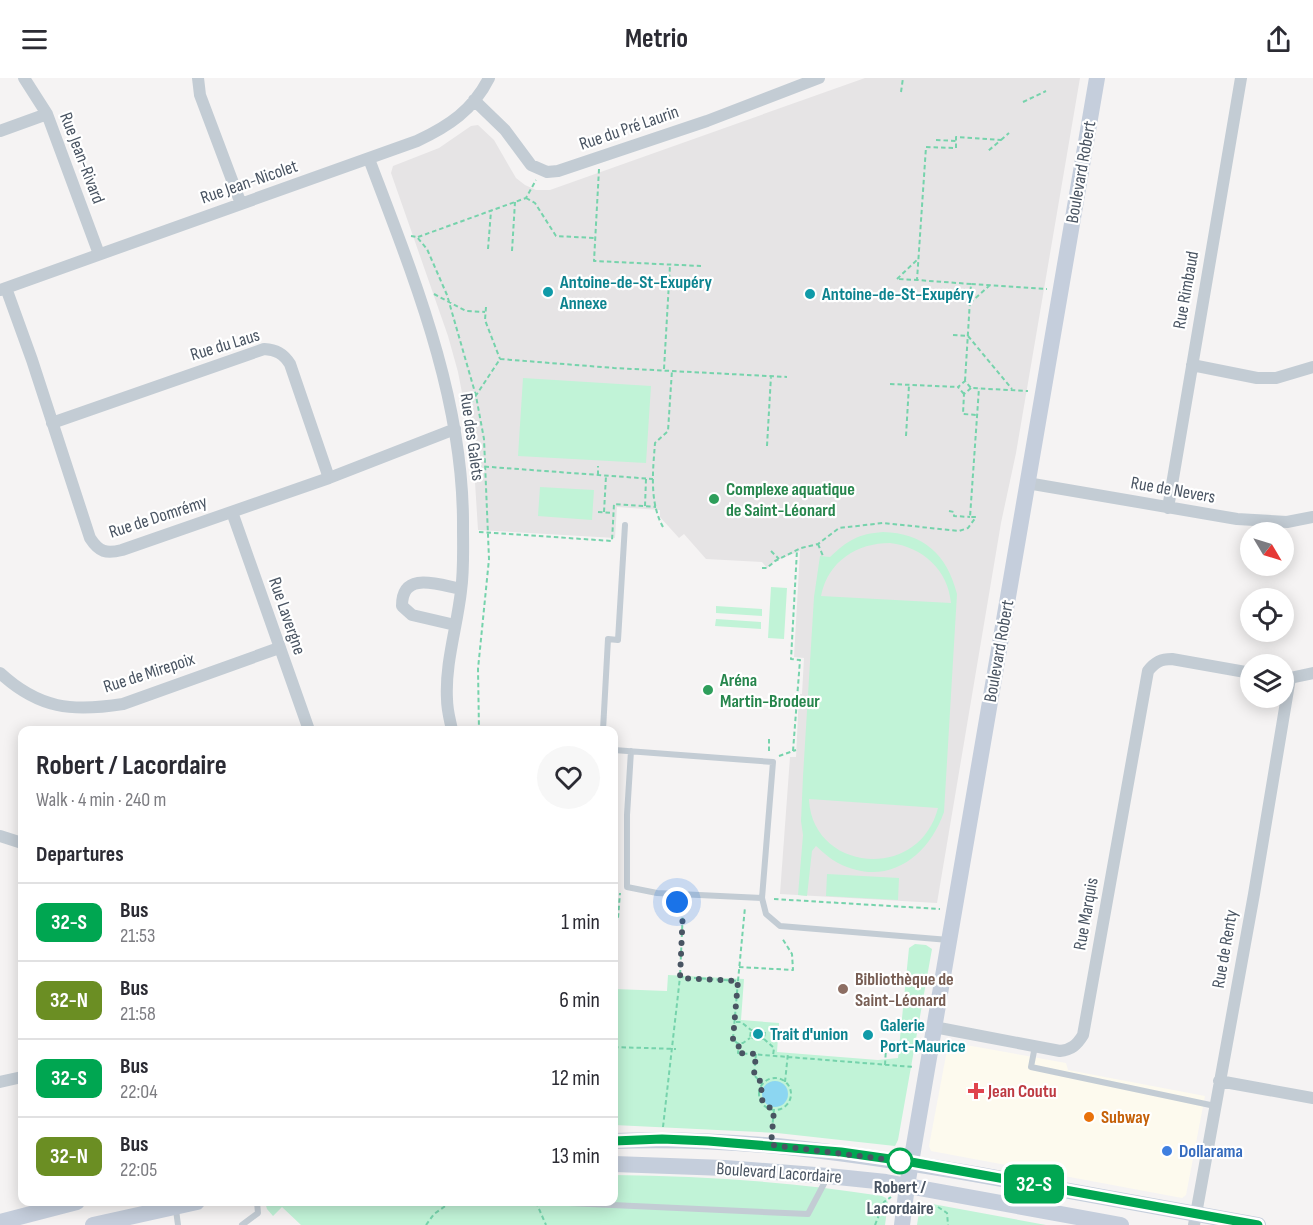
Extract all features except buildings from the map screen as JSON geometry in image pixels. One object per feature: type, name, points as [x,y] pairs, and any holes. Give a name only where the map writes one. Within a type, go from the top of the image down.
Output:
[{"type":"main road","name":"Boulevard Robert","points":[[902,1225],[1097,78]]},
{"type":"main road","name":"Boulevard Lacordaire","points":[[618,1141],[662,1139],[771,1145],[911,1162],[1194,1219],[1258,1225]]},
{"type":"main road","name":"Boulevard Lacordaire","points":[[618,1164],[828,1176],[907,1186],[1121,1225]]},
{"type":"main road","points":[[0,1222],[62,1206]]},
{"type":"main road","points":[[93,1225],[175,1206]]},
{"type":"street","name":"Rue Jean-Rivard","points":[[24,78],[47,114],[99,255]]},
{"type":"street","points":[[198,78],[200,95],[241,204]]},
{"type":"street","name":"Rue Jean-Nicolet","points":[[3,289],[369,159],[443,129],[462,115],[489,78]]},
{"type":"street","name":"Rue du Pré Laurin","points":[[542,171],[558,171],[707,121],[819,78]]},
{"type":"street","name":"Rue Rimbaud","points":[[1168,508],[1241,78]]},
{"type":"street","points":[[474,100],[505,130],[531,165],[542,171]]},
{"type":"street","points":[[0,131],[47,114]]},
{"type":"street","name":"Rue des Galets","points":[[369,159],[435,345],[455,429],[462,494],[461,589],[447,684],[451,726]]},
{"type":"street","name":"Rue de Domrémy","points":[[3,289],[32,360],[90,538],[103,552],[111,553],[122,550],[232,512],[329,478],[455,429]]},
{"type":"street","name":"Rue du Laus","points":[[52,423],[264,349],[272,349],[280,352],[290,364],[329,478]]},
{"type":"street","points":[[1192,365],[1257,378],[1276,378],[1313,367]]},
{"type":"street","name":"Rue de Nevers","points":[[1028,483],[1259,522],[1287,522],[1313,517]]},
{"type":"street","name":"Rue Lavergne","points":[[232,512],[308,726]]},
{"type":"street","points":[[455,626],[412,615],[402,606],[402,597],[406,589],[421,581],[461,589]]},
{"type":"street","name":"Rue de Mirepoix","points":[[0,673],[30,695],[48,703],[68,708],[95,709],[123,704],[279,648]]},
{"type":"street","name":"Rue Marquis","points":[[934,1028],[1067,1050],[1079,1042],[1083,1035],[1148,671],[1154,664],[1164,659],[1172,659],[1240,671]]},
{"type":"street","points":[[1294,677],[1313,673]]},
{"type":"street","name":"Rue de Renty","points":[[1194,1219],[1282,708]]},
{"type":"street","points":[[0,836],[18,842]]},
{"type":"street","points":[[0,1082],[18,1078]]},
{"type":"street","points":[[1219,1082],[1313,1098]]},
{"type":"lane","points":[[603,726],[608,639],[618,640],[625,525]]},
{"type":"lane","points":[[618,750],[772,762],[762,898],[766,914],[780,926],[949,940]]},
{"type":"lane","points":[[631,751],[627,815],[627,887],[657,893],[762,898]]},
{"type":"lane","points":[[1035,1046],[1031,1067],[1215,1106]]},
{"type":"lane","points":[[618,1205],[808,1214],[828,1176]]},
{"type":"lane","points":[[175,1206],[178,1225]]},
{"type":"lane","points":[[242,1225],[258,1213],[257,1206]]},
{"type":"path","points":[[901,92],[903,78]]},
{"type":"path","points":[[1023,102],[1046,91]]},
{"type":"path","points":[[988,152],[1009,133]]},
{"type":"path","points":[[917,280],[926,147],[956,148],[956,137],[1001,140]]},
{"type":"path","points":[[936,140],[956,141]]},
{"type":"path","points":[[599,157],[594,261],[702,266]]},
{"type":"path","points":[[413,239],[526,198],[542,171]]},
{"type":"path","points":[[526,198],[535,203],[556,236],[596,238]]},
{"type":"path","points":[[512,251],[515,202]]},
{"type":"path","points":[[488,249],[491,211]]},
{"type":"path","points":[[561,242],[562,236]]},
{"type":"path","points":[[919,258],[897,279],[1060,290]]},
{"type":"path","points":[[664,369],[670,265]]},
{"type":"path","points":[[971,284],[965,381],[971,388]]},
{"type":"path","points":[[969,303],[991,285]]},
{"type":"path","points":[[434,294],[466,311],[485,312]]},
{"type":"path","points":[[486,306],[485,320],[500,359]]},
{"type":"path","points":[[953,335],[968,336],[1012,390]]},
{"type":"path","points":[[500,359],[787,377]]},
{"type":"path","points":[[467,409],[500,359]]},
{"type":"path","points":[[663,527],[658,518],[652,479],[655,443],[668,431],[672,370]]},
{"type":"path","points":[[767,446],[771,376]]},
{"type":"path","points":[[890,384],[958,387],[965,381]]},
{"type":"path","points":[[906,436],[909,385]]},
{"type":"path","points":[[958,387],[964,394],[963,414],[977,415]]},
{"type":"path","points":[[964,394],[971,388],[1043,393]]},
{"type":"path","points":[[970,517],[979,388]]},
{"type":"path","points":[[477,466],[652,479]]},
{"type":"path","points":[[598,466],[598,475]]},
{"type":"path","points":[[604,512],[606,476]]},
{"type":"path","points":[[645,507],[646,479]]},
{"type":"path","points":[[479,532],[612,541],[614,504],[656,507]]},
{"type":"path","points":[[762,568],[768,568],[779,559],[797,550],[818,544],[839,528],[884,523],[959,531],[968,528],[976,517],[954,516],[954,512],[950,511]]},
{"type":"path","points":[[598,512],[614,513]]},
{"type":"path","points":[[818,544],[823,556]]},
{"type":"path","points":[[778,757],[795,750],[800,660],[791,659],[797,550]]},
{"type":"path","points":[[771,551],[779,559]]},
{"type":"path","points":[[769,739],[769,751]]},
{"type":"path","points":[[618,918],[620,893]]},
{"type":"path","points":[[802,896],[802,901]]},
{"type":"path","points":[[774,899],[954,909]]},
{"type":"path","points":[[662,1139],[674,1049],[680,978],[683,909],[677,902]]},
{"type":"path","points":[[745,904],[733,1039],[739,1043],[750,1038],[764,1039],[774,1048],[774,1056]]},
{"type":"path","points":[[782,938],[792,954],[793,975]]},
{"type":"path","points":[[739,967],[793,970]]},
{"type":"path","points":[[680,978],[738,981]]},
{"type":"path","points":[[735,1022],[741,1022],[751,1030],[765,1031],[764,1039]]},
{"type":"path","points":[[750,1038],[751,1030]]},
{"type":"path","points":[[739,1043],[738,1053],[788,1055],[927,1069]]},
{"type":"path","points":[[618,1047],[674,1049]]},
{"type":"path","points":[[885,1048],[885,1065]]},
{"type":"path","points":[[756,1054],[754,1075],[763,1084]]},
{"type":"path","points":[[785,1082],[788,1055]]},
{"type":"path","points":[[773,1078],[785,1082],[790,1088],[790,1098],[784,1107],[774,1110],[761,1101],[759,1091],[763,1084],[773,1078]]},
{"type":"path","points":[[771,1145],[774,1110]]},
{"type":"path","points":[[875,1225],[884,1202],[907,1186]]},
{"type":"path","points":[[426,1225],[434,1214],[445,1206]]},
{"type":"path","points":[[538,1206],[546,1225]]},
{"type":"shaded area","points":[[865,78],[1080,78],[1016,453],[1001,523],[937,903],[780,894],[790,757],[796,757],[799,694],[802,694],[804,658],[794,657],[800,551],[775,561],[767,568],[762,562],[706,559],[684,534],[679,538],[660,517],[660,510],[617,507],[615,538],[478,530],[473,450],[458,372],[448,336],[391,173],[393,166],[439,148],[471,126],[478,125],[494,140],[516,178],[536,190],[550,190]]},
{"type":"shaded area","points":[[955,1043],[1066,1063],[1068,1070],[1205,1096],[1186,1195],[1182,1198],[931,1151],[929,1146],[947,1050]]},
{"type":"green space","points":[[523,378],[651,386],[646,463],[518,456]]},
{"type":"green space","points":[[540,487],[594,490],[592,520],[538,516]]},
{"type":"green space","points":[[874,533],[897,533],[910,536],[931,548],[947,568],[957,594],[944,812],[937,828],[916,855],[888,870],[873,872],[856,870],[835,861],[816,846],[812,851],[807,896],[798,895],[814,597],[820,556],[830,557],[854,539]],"holes":[[[890,543],[913,549],[932,562],[945,580],[951,603],[821,596],[830,573],[846,556],[866,546]],[[809,799],[938,808],[927,832],[910,848],[890,857],[868,859],[847,854],[828,842],[815,824]]]},
{"type":"green space","points":[[771,587],[787,588],[784,639],[768,638]]},
{"type":"green space","points":[[716,606],[762,609],[762,616],[716,613]]},
{"type":"green space","points":[[716,619],[761,622],[761,629],[715,626]]},
{"type":"green space","points":[[827,874],[899,878],[898,900],[826,896]]},
{"type":"green space","points":[[915,944],[926,945],[932,949],[898,1140],[895,1146],[777,1133],[618,1125],[618,989],[667,991],[668,975],[744,979],[741,1020],[779,1023],[777,1052],[878,1060],[898,1058],[909,948]]},
{"type":"green space","points":[[618,1175],[748,1181],[816,1187],[882,1196],[888,1203],[885,1225],[301,1225],[282,1207],[273,1216],[266,1206],[618,1206]]},
{"type":"green space","points":[[927,1203],[1046,1225],[917,1225],[920,1206]]},
{"type":"water","points":[[775,1081],[784,1085],[788,1094],[784,1103],[775,1107],[766,1103],[762,1094],[766,1085]]},
{"type":"bus line","name":"32-S","points":[[618,1141],[662,1139],[708,1141],[841,1152],[911,1162],[1258,1225]]},
{"type":"place","name":"Antoine-de-St-Exupéry Annexe","points":[[548,292]]},
{"type":"place","name":"Antoine-de-St-Exupéry","points":[[810,294]]},
{"type":"place","name":"Complexe aquatique de Saint-Léonard","points":[[714,499]]},
{"type":"place","name":"Aréna Martin-Brodeur","points":[[708,690]]},
{"type":"place","name":"Bibliothèque de Saint-Léonard","points":[[843,989]]},
{"type":"place","name":"Trait d'union","points":[[758,1034]]},
{"type":"place","name":"Galerie Port-Maurice","points":[[868,1035]]},
{"type":"place","name":"Jean Coutu","points":[[976,1091]]},
{"type":"place","name":"Subway","points":[[1089,1117]]},
{"type":"place","name":"Dollarama","points":[[1167,1151]]},
{"type":"place","name":"Robert / Lacordaire","points":[[900,1161]]},
{"type":"route","points":[[677,902],[683,909],[680,978],[738,981],[733,1039],[739,1043],[738,1053],[756,1054],[754,1075],[763,1084],[759,1091],[761,1101],[774,1110],[771,1145],[900,1161]]}]
